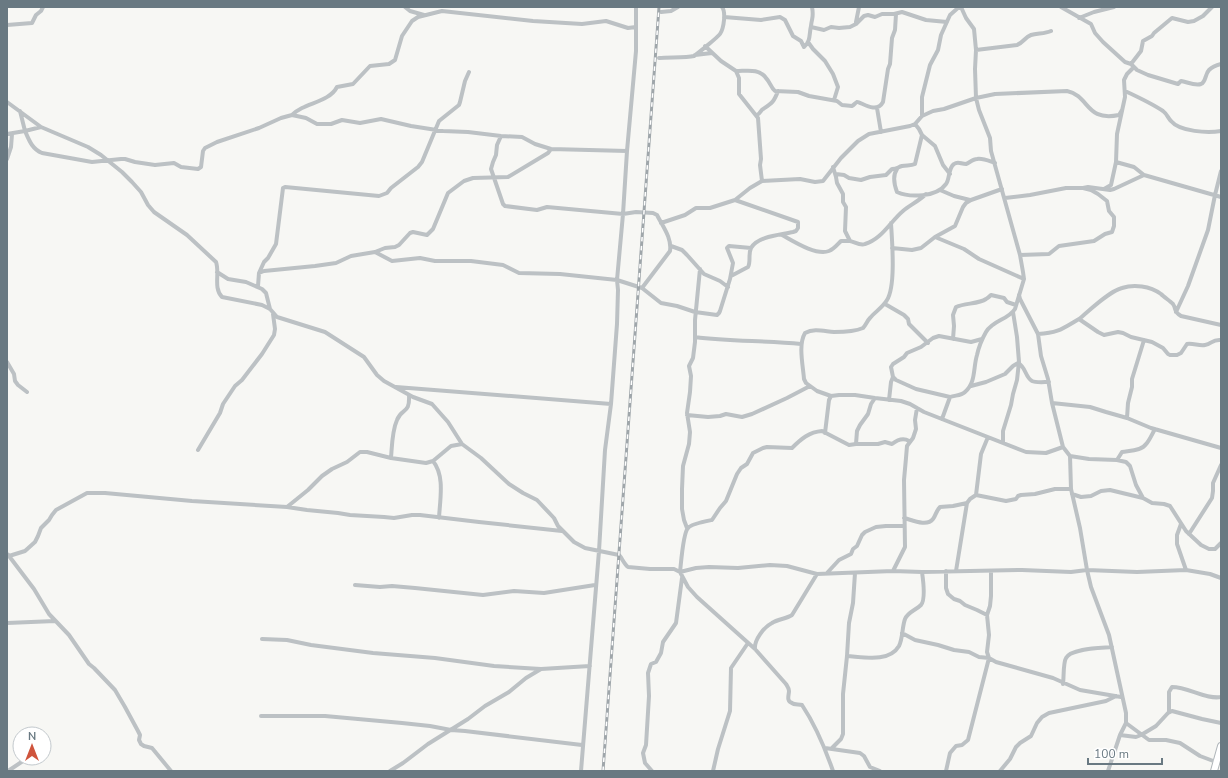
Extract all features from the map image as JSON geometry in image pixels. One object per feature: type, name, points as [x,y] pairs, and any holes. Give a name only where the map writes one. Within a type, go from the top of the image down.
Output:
[{"type":"main road","points":[[1214,771],[1221,746]]},
{"type":"street","points":[[7,25],[32,23],[36,15],[43,7]]},
{"type":"street","points":[[405,7],[410,11],[424,16]]},
{"type":"street","points":[[581,771],[595,585],[599,551],[605,450],[611,404],[617,324],[617,280],[636,51],[636,7]]},
{"type":"street","points":[[661,12],[671,11],[678,7]]},
{"type":"street","points":[[695,55],[720,34],[724,17],[722,7]]},
{"type":"street","points":[[724,17],[761,20],[780,17],[785,20],[793,36],[801,41],[804,47],[808,42],[810,28],[814,18],[812,7]]},
{"type":"street","points":[[856,24],[859,7]]},
{"type":"street","points":[[893,377],[896,380],[916,389],[950,397],[964,393],[971,386],[973,380],[976,355],[982,339],[989,327],[1010,316],[1013,312],[1024,279],[1020,255],[995,163],[990,138],[976,98],[976,50],[974,29],[960,7],[954,10],[950,15],[941,35],[938,50],[931,61],[922,97],[922,116]]},
{"type":"street","points":[[1061,7],[1090,24],[1095,33],[1103,42],[1125,62],[1148,76],[1172,83],[1178,84],[1181,81],[1196,85],[1203,82],[1210,69],[1221,64]]},
{"type":"street","points":[[1079,18],[1094,12],[1114,7]]},
{"type":"street","points":[[1104,189],[1111,185],[1116,162],[1117,134],[1125,97],[1124,80],[1141,51],[1143,42],[1152,36],[1170,19],[1174,18],[1194,22],[1212,7]]},
{"type":"street","points":[[20,111],[25,131],[32,146],[42,153],[92,162],[125,159],[135,162],[155,164],[174,163],[181,168],[200,169],[203,151],[205,148],[216,142],[259,128],[281,118],[292,115],[301,108],[325,98],[335,91],[337,87],[352,84],[370,66],[389,64],[395,60],[402,36],[414,19],[446,11],[533,21],[582,24],[606,21],[628,28],[636,27]]},
{"type":"street","points":[[810,28],[824,30],[832,27],[839,28],[853,26],[864,16],[868,15],[875,17],[882,14],[896,14],[902,12],[926,20],[947,22]]},
{"type":"street","points":[[736,71],[761,72],[773,90],[798,92],[809,96],[834,100],[845,106],[852,106],[857,102],[860,102],[867,107],[877,108],[883,102],[888,68],[890,64],[896,14]]},
{"type":"street","points":[[976,50],[1017,45],[1022,43],[1030,35],[1051,31]]},
{"type":"street","points":[[808,42],[825,61],[833,74],[838,87],[834,100]]},
{"type":"street","points":[[705,46],[736,71],[739,78],[739,94],[757,116],[762,181]]},
{"type":"street","points":[[659,58],[712,53]]},
{"type":"street","points":[[258,286],[259,274],[264,262],[276,244],[283,188],[383,196],[418,167],[427,152],[435,129],[442,118],[459,105],[469,72]]},
{"type":"street","points":[[757,116],[763,109],[770,105],[775,99],[778,91]]},
{"type":"street","points":[[661,223],[685,215],[696,208],[710,208],[735,200],[762,181],[800,179],[819,182],[826,179],[833,167],[858,141],[869,134],[915,124],[922,116],[933,111],[955,106],[976,98],[994,94],[1067,91],[1072,92],[1080,98],[1084,104],[1102,116],[1119,115],[1122,110]]},
{"type":"street","points":[[1125,91],[1165,112],[1170,121],[1179,126],[1194,131],[1221,131]]},
{"type":"street","points":[[7,102],[40,127],[88,147],[122,172],[141,192],[148,205],[154,212],[187,235],[216,262],[218,268],[218,289],[219,294],[222,297],[255,303],[270,309]]},
{"type":"street","points":[[877,108],[881,132]]},
{"type":"street","points":[[292,115],[306,118],[317,124],[331,124],[342,120],[360,123],[381,119],[442,131],[522,137],[535,144],[551,149],[627,151]]},
{"type":"street","points":[[836,174],[861,180],[886,175],[892,169],[916,164],[922,135],[920,129],[915,124]]},
{"type":"street","points":[[7,134],[40,127]]},
{"type":"street","points":[[7,160],[11,147],[12,134]]},
{"type":"street","points":[[922,135],[935,146],[942,162],[950,174]]},
{"type":"street","points":[[501,136],[497,145],[492,169],[503,204],[505,206],[537,210],[548,207],[623,214],[636,212],[655,214],[670,240],[670,252],[642,288]]},
{"type":"street","points":[[259,274],[267,270],[336,263],[351,256],[395,247],[413,232],[424,235],[429,234],[433,229],[448,192],[464,181],[472,178],[508,177],[548,153],[551,149]]},
{"type":"street","points":[[897,169],[894,177],[894,184],[897,192],[915,196],[940,190],[946,185],[951,167],[954,164],[966,164],[977,159],[995,163]]},
{"type":"street","points":[[1116,162],[1134,167],[1144,175],[1221,197]]},
{"type":"street","points":[[833,167],[846,207],[845,231],[850,241]]},
{"type":"street","points":[[1175,313],[1188,286],[1204,243],[1221,171]]},
{"type":"street","points":[[1005,198],[1066,188],[1091,187],[1110,190],[1120,187],[1144,175]]},
{"type":"street","points":[[1020,255],[1049,254],[1059,246],[1094,241],[1105,234],[1112,232],[1114,217],[1109,210],[1107,201],[1098,194],[1083,188]]},
{"type":"street","points":[[940,190],[954,196],[971,200]]},
{"type":"street","points":[[892,248],[912,250],[921,248],[935,237],[955,226],[966,202],[1002,190]]},
{"type":"street","points":[[782,235],[808,248],[820,252],[827,252],[841,242],[850,241],[862,245],[867,244],[883,233],[902,212],[926,194]]},
{"type":"street","points":[[731,276],[748,267],[751,248],[760,239],[796,231],[798,228],[798,222],[735,200]]},
{"type":"street","points":[[891,223],[892,280],[891,291],[888,299],[885,304],[868,320],[863,328],[834,332],[814,330],[804,333],[801,344],[804,379],[806,383],[817,391],[831,396],[855,394],[910,404],[924,412],[1026,452],[1046,453],[1063,447]]},
{"type":"street","points":[[935,237],[964,249],[976,258],[1024,279]]},
{"type":"street","points":[[671,246],[684,252],[704,274],[720,280],[728,287]]},
{"type":"street","points":[[375,252],[392,261],[420,258],[434,261],[471,261],[503,265],[520,273],[560,274],[617,280],[642,288],[661,303],[695,312],[719,314],[728,287],[733,263],[727,248],[751,248]]},
{"type":"street","points":[[688,528],[684,520],[682,508],[683,466],[690,444],[690,432],[687,415],[691,376],[690,366],[693,358],[695,312],[700,269]]},
{"type":"street","points":[[198,450],[220,413],[222,404],[262,354],[274,335],[275,328],[273,314],[270,309],[266,293],[262,289],[246,282],[228,279],[218,272]]},
{"type":"street","points":[[1038,334],[1059,331],[1079,319],[1108,296],[1121,288],[1136,286],[1150,288],[1173,304],[1175,313]]},
{"type":"street","points":[[953,339],[954,326],[952,315],[956,307],[965,303],[976,303],[991,295],[1004,298],[1009,303],[1016,305]]},
{"type":"street","points":[[1019,295],[1038,334],[1041,356],[1049,382],[1052,402],[1063,447],[1070,456],[1071,491],[1080,528],[1087,570],[1109,635],[1121,697],[1126,713],[1126,723],[1120,735],[1108,771]]},
{"type":"street","points":[[885,304],[904,315],[908,319],[909,324],[928,343]]},
{"type":"street","points":[[1003,443],[1003,431],[1017,380],[1017,337],[1013,312]]},
{"type":"street","points":[[1175,313],[1181,316],[1221,325]]},
{"type":"street","points":[[273,314],[277,317],[325,332],[364,357],[377,376],[394,387],[432,404],[448,422],[462,444],[481,458],[509,484],[537,500],[554,518],[558,526],[579,546],[619,555],[628,567],[674,569],[680,572],[696,568],[738,568],[770,565],[786,566],[817,574],[893,571],[922,572],[1022,570],[1071,572],[1087,570],[1137,572],[1186,570],[1210,574],[1221,578]]},
{"type":"street","points":[[1079,319],[1104,335],[1118,332],[1123,333],[1131,337],[1152,342],[1163,348],[1168,354],[1174,356],[1181,353],[1187,344],[1195,343],[1203,345],[1209,344],[1214,340],[1221,340]]},
{"type":"street","points":[[889,400],[893,377],[893,364],[904,357],[907,353],[921,347],[933,338],[939,336],[971,342],[982,339]]},
{"type":"street","points":[[695,337],[801,344]]},
{"type":"street","points":[[1127,418],[1132,379],[1144,340]]},
{"type":"street","points":[[7,362],[14,374],[15,381],[26,392]]},
{"type":"street","points":[[1018,364],[1022,365],[1031,381],[1049,382]]},
{"type":"street","points":[[971,386],[986,382],[1005,374],[1013,366],[1018,364]]},
{"type":"street","points":[[687,415],[720,416],[726,414],[742,417],[752,414],[810,386]]},
{"type":"street","points":[[394,387],[611,404]]},
{"type":"street","points":[[391,458],[393,436],[399,416],[408,407],[408,394]]},
{"type":"street","points":[[825,433],[829,400],[831,396]]},
{"type":"street","points":[[942,419],[950,397]]},
{"type":"street","points":[[856,444],[857,431],[868,414],[874,398]]},
{"type":"street","points":[[1052,402],[1090,407],[1127,418],[1155,429],[1221,448]]},
{"type":"street","points":[[893,571],[904,549],[906,451],[916,429],[915,420],[917,408]]},
{"type":"street","points":[[916,414],[924,412]]},
{"type":"street","points":[[1117,460],[1122,452],[1144,447],[1155,429]]},
{"type":"street","points":[[833,771],[825,748],[802,705],[792,704],[789,702],[788,688],[786,684],[755,649],[701,601],[682,578],[680,572],[685,536],[690,526],[712,520],[726,502],[737,474],[741,468],[747,464],[753,454],[763,448],[792,448],[810,433],[822,431],[849,445],[878,444],[882,442],[892,444],[901,439],[910,441]]},
{"type":"street","points":[[976,495],[981,454],[988,437]]},
{"type":"street","points":[[287,507],[322,476],[332,469],[347,462],[360,452],[421,462],[433,461],[451,446],[462,444]]},
{"type":"street","points":[[437,466],[438,456]]},
{"type":"street","points":[[1070,456],[1126,462],[1130,466],[1136,485],[1143,498]]},
{"type":"street","points":[[433,461],[439,472],[441,486],[439,518]]},
{"type":"street","points":[[1189,534],[1212,498],[1213,483],[1221,465]]},
{"type":"street","points":[[956,571],[967,503],[976,495],[996,500],[1011,501],[1021,495],[1035,494],[1055,489],[1071,491],[1081,497],[1091,496],[1101,491],[1110,490],[1143,498],[1152,503],[1170,506],[1181,524],[1201,545],[1209,549],[1215,549],[1221,543]]},
{"type":"street","points":[[171,771],[152,748],[141,744],[139,740],[140,735],[115,690],[89,664],[70,635],[48,614],[34,589],[8,555],[25,551],[35,542],[41,528],[56,510],[87,492],[287,507],[384,518],[420,514],[439,518],[562,530]]},
{"type":"street","points":[[904,518],[919,522],[929,522],[933,519],[936,511],[940,507],[967,503]]},
{"type":"street","points":[[1181,524],[1177,535],[1177,544],[1186,570]]},
{"type":"street","points":[[827,573],[839,560],[850,554],[857,546],[865,532],[876,527],[904,526]]},
{"type":"street","points":[[946,571],[946,588],[948,594],[965,605],[987,615]]},
{"type":"street","points":[[946,771],[950,754],[956,746],[962,745],[968,740],[989,658],[987,652],[989,635],[987,615],[992,596],[992,571]]},
{"type":"street","points":[[847,656],[886,656],[899,646],[905,620],[908,614],[920,605],[923,600],[922,572]]},
{"type":"street","points":[[832,748],[841,739],[843,734],[843,694],[855,573]]},
{"type":"street","points":[[755,649],[756,640],[769,624],[792,615],[817,574]]},
{"type":"street","points":[[652,771],[645,763],[643,753],[646,745],[648,673],[651,664],[656,662],[661,653],[663,642],[676,623],[682,578]]},
{"type":"street","points":[[355,585],[421,588],[483,595],[514,591],[544,593],[595,585]]},
{"type":"street","points":[[7,623],[55,621]]},
{"type":"street","points":[[902,632],[915,640],[954,650],[969,652],[979,657],[989,658],[996,662],[1053,678],[1063,684],[1080,690],[1121,697]]},
{"type":"street","points":[[262,639],[287,640],[310,645],[388,655],[423,656],[494,666],[541,669],[590,666]]},
{"type":"street","points":[[713,771],[730,711],[731,668],[748,643]]},
{"type":"street","points":[[1063,684],[1065,661],[1067,656],[1077,651],[1112,647]]},
{"type":"street","points":[[390,771],[541,669]]},
{"type":"street","points":[[1120,735],[1136,737],[1156,726],[1169,712],[1169,692],[1172,687],[1184,688],[1215,698],[1221,697]]},
{"type":"street","points":[[1000,771],[1010,759],[1016,747],[1031,736],[1037,723],[1042,717],[1049,713],[1106,701],[1116,696]]},
{"type":"street","points":[[1169,712],[1172,711],[1221,723]]},
{"type":"street","points":[[261,716],[325,716],[430,726],[451,730],[582,745]]},
{"type":"street","points":[[1126,723],[1149,740],[1166,740],[1180,743],[1200,756],[1216,762]]},
{"type":"street","points":[[825,748],[856,751],[864,756],[870,767],[880,771]]},
{"type":"railway","points":[[603,771],[659,7]]}]
